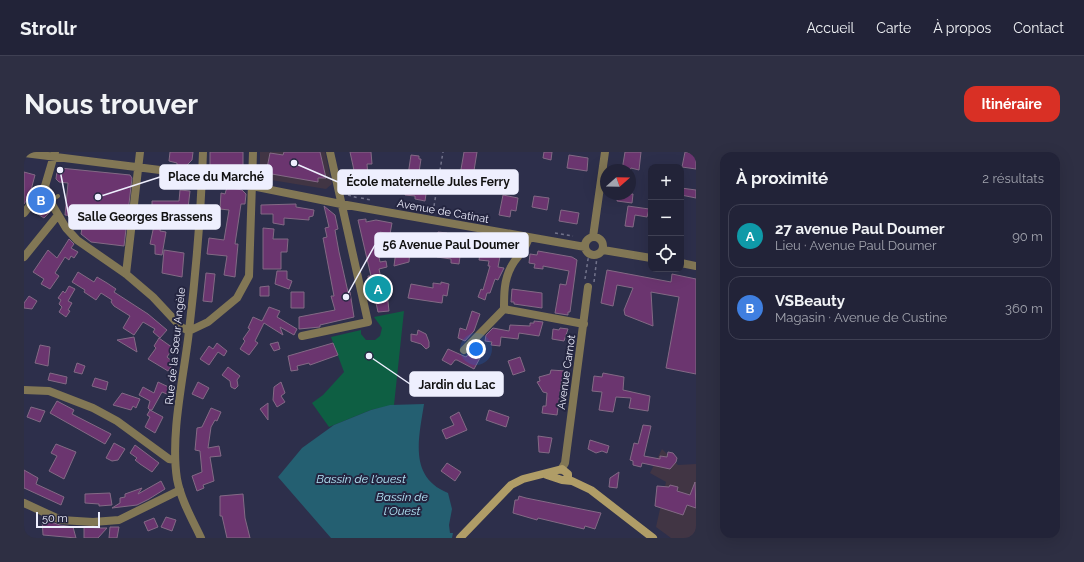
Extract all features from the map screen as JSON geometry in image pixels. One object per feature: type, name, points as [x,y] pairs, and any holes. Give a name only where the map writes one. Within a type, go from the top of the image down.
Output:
[{"type":"street","points":[[126,274],[140,152]]},
{"type":"street","name":"Rue de la Sœur Angèle","points":[[201,538],[185,505],[180,490],[175,460],[176,438],[189,331],[203,152]]},
{"type":"street","points":[[45,186],[50,201],[58,215],[77,240],[126,274],[153,297],[181,327],[189,331],[219,315],[237,298],[244,288],[249,276],[253,152]]},
{"type":"street","points":[[302,336],[368,322],[330,152]]},
{"type":"street","points":[[593,237],[603,243],[594,251],[588,240],[593,237],[605,152]]},
{"type":"street","name":"Avenue de Catinat","points":[[24,153],[54,155],[137,168],[202,176],[341,204],[594,251],[648,258]]},
{"type":"street","points":[[24,213],[45,186],[54,155]]},
{"type":"street","points":[[24,257],[58,215]]},
{"type":"street","points":[[464,350],[504,309],[504,284],[511,266],[525,249],[529,238]]},
{"type":"street","points":[[684,264],[696,266]]},
{"type":"street","name":"Avenue Carnot","points":[[564,474],[588,287]]},
{"type":"street","points":[[504,309],[584,324]]},
{"type":"street","points":[[24,390],[49,391],[92,408],[117,422],[169,459],[175,460]]},
{"type":"street","points":[[564,474],[572,481],[592,490],[653,538]]},
{"type":"street","points":[[460,538],[507,488],[523,479],[545,475],[564,474],[600,491],[659,538]]},
{"type":"street","points":[[24,503],[61,520],[93,522],[119,520],[180,490]]},
{"type":"lane","points":[[50,201],[58,196]]},
{"type":"path","points":[[433,220],[443,152]]},
{"type":"path","points":[[594,251],[594,284],[588,287],[585,283],[594,251]]},
{"type":"shaded area","points":[[260,152],[325,152],[332,184],[326,189],[265,179],[260,173]]},
{"type":"shaded area","points":[[662,449],[678,465],[696,464],[696,538],[671,538],[656,527],[666,482],[650,473]]},
{"type":"green space","points":[[404,311],[394,405],[371,410],[329,427],[312,403],[323,395],[344,372],[331,337],[361,330],[361,334],[366,340],[375,340],[380,336],[382,328],[374,317]]},
{"type":"water","name":"Bassin de l'Ouest","points":[[424,404],[420,430],[419,455],[422,467],[427,477],[435,486],[448,493],[452,509],[449,525],[450,533],[453,533],[452,538],[331,538],[278,477],[302,448],[334,425],[371,410],[390,405]]},
{"type":"building","points":[[170,152],[193,152],[192,160],[186,166],[177,165],[177,163],[169,161]]},
{"type":"building","points":[[210,152],[243,152],[243,179],[223,175],[223,172],[219,170],[210,170]]},
{"type":"building","points":[[284,152],[320,152],[326,178],[318,178],[318,182],[266,173],[270,153],[283,155]]},
{"type":"building","points":[[350,152],[371,152],[372,164],[367,164],[369,189],[358,189],[359,174],[355,175]]},
{"type":"building","points":[[464,152],[477,152],[472,183],[459,181]]},
{"type":"building","points":[[544,152],[552,152],[551,160],[543,158]]},
{"type":"building","points":[[625,152],[641,152],[639,170],[636,169],[636,164],[623,164]]},
{"type":"building","points":[[685,152],[696,154],[696,169],[684,167],[684,164],[683,164]]},
{"type":"building","points":[[411,155],[419,156],[419,159],[421,159],[419,172],[429,173],[425,201],[415,199],[415,196],[405,195]]},
{"type":"building","points":[[569,155],[588,158],[587,171],[567,168]]},
{"type":"building","points":[[60,168],[130,175],[132,178],[124,246],[91,242],[81,234],[83,222],[73,220],[73,216],[65,215],[68,183],[59,182],[56,179],[57,170]]},
{"type":"building","points":[[24,172],[35,175],[31,194],[24,204]]},
{"type":"building","points":[[227,187],[242,190],[246,194],[245,204],[241,204],[235,244],[238,244],[235,277],[224,275],[227,256],[207,254],[209,238],[224,240],[229,210],[220,209],[221,193],[225,194]]},
{"type":"building","points":[[684,188],[696,190],[696,198],[684,196]]},
{"type":"building","points":[[180,190],[190,191],[188,208],[170,206],[171,210],[152,210],[152,201],[179,201]]},
{"type":"building","points":[[503,195],[518,198],[516,211],[511,210],[510,217],[499,215]]},
{"type":"building","points":[[534,196],[549,198],[547,210],[532,207]]},
{"type":"building","points":[[42,199],[50,212],[44,218],[33,211]]},
{"type":"building","points":[[617,200],[632,200],[632,203]]},
{"type":"building","points":[[296,204],[296,207],[314,210],[313,216],[309,217],[309,220],[284,218],[284,225],[273,223],[273,214],[261,214],[261,205]]},
{"type":"building","points":[[324,206],[335,215],[338,229],[335,230],[339,252],[348,292],[350,292],[354,317],[320,325],[320,327],[299,329],[299,317],[335,310],[331,296],[334,296],[323,238],[327,237],[325,228],[329,227]]},
{"type":"building","points":[[628,206],[648,209],[647,217],[635,215],[633,227],[625,226]]},
{"type":"building","points":[[561,210],[579,213],[577,224],[559,221]]},
{"type":"building","points":[[156,216],[162,216],[160,231],[166,232],[162,255],[155,254],[155,245],[150,244]]},
{"type":"building","points":[[366,219],[366,222],[376,220],[392,223],[390,234],[380,232],[383,245],[377,247],[380,262],[386,261],[387,267],[379,269],[384,294],[387,293],[389,311],[378,312],[372,285],[369,285],[368,276],[371,276],[358,220]]},
{"type":"building","points":[[263,228],[274,229],[273,239],[288,239],[287,252],[281,252],[281,269],[263,269]]},
{"type":"building","points":[[438,232],[447,233],[445,241],[436,240]]},
{"type":"building","points":[[398,235],[408,236],[407,249],[410,249],[409,262],[394,266]]},
{"type":"building","points":[[69,239],[74,244],[71,248],[78,252],[74,258],[71,256],[69,260],[65,257],[55,273],[59,276],[50,289],[41,284],[44,279],[33,272],[48,250],[57,258]]},
{"type":"building","points":[[495,244],[502,246],[498,267],[504,268],[498,280],[495,279],[490,293],[487,293],[485,300],[478,297],[481,289],[483,290],[490,266],[488,266],[489,261],[479,260],[481,248],[494,250]]},
{"type":"building","points":[[439,245],[461,249],[459,264],[451,263],[451,259],[437,257]]},
{"type":"building","points":[[164,250],[184,253],[182,277],[162,273]]},
{"type":"building","points":[[538,251],[572,257],[577,260],[570,312],[568,312],[568,315],[555,313],[560,284],[566,285],[569,271],[543,266],[543,269],[534,268],[535,264],[529,263],[530,254],[537,255]]},
{"type":"building","points":[[607,270],[671,282],[672,274],[696,279],[696,374],[666,368],[679,297],[651,292],[653,326],[625,315],[624,310],[633,288],[617,285],[613,306],[601,303]]},
{"type":"building","points":[[277,271],[287,271],[287,279],[292,281],[289,289],[275,284]]},
{"type":"building","points":[[78,272],[94,282],[97,277],[107,283],[116,289],[114,292],[148,314],[167,330],[160,338],[153,332],[155,329],[143,322],[134,335],[123,328],[130,316],[114,306],[111,302],[112,300],[101,293],[96,300],[84,292],[85,290],[72,282]]},
{"type":"building","points":[[206,273],[215,274],[212,302],[203,301]]},
{"type":"building","points":[[441,282],[449,284],[447,296],[443,295],[442,303],[408,298],[411,284],[433,288],[433,283],[441,284]]},
{"type":"building","points":[[69,286],[75,289],[68,301],[72,303],[68,310],[70,311],[66,317],[59,312],[62,307],[59,304],[61,300],[58,298],[63,291],[65,293]]},
{"type":"building","points":[[269,286],[269,296],[260,296],[260,287]]},
{"type":"building","points":[[512,289],[542,293],[542,308],[514,304],[514,302],[511,302]]},
{"type":"building","points":[[291,292],[304,292],[304,308],[291,308]]},
{"type":"building","points":[[29,296],[37,301],[32,309],[24,308],[24,303]]},
{"type":"building","points":[[269,307],[280,311],[277,317],[297,329],[294,335],[280,327],[283,335],[264,323],[255,341],[258,343],[249,355],[240,349],[245,341],[243,339],[250,329],[248,328],[253,317],[262,321]]},
{"type":"building","points":[[472,311],[480,314],[474,331],[465,341],[458,338],[460,328],[466,330]]},
{"type":"building","points":[[534,321],[543,322],[539,336],[519,333],[518,339],[501,337],[500,346],[491,345],[492,342],[485,341],[486,335],[493,328],[509,331],[510,325],[530,326],[530,323],[534,323]]},
{"type":"building","points":[[560,328],[568,329],[564,341],[552,339],[553,329],[559,330]]},
{"type":"building","points":[[418,330],[426,334],[429,347],[426,349],[421,344],[411,341],[411,334],[417,335]]},
{"type":"building","points":[[134,337],[137,352],[117,340]]},
{"type":"building","points":[[159,338],[173,348],[167,357],[174,363],[168,371],[148,359],[156,348],[154,346]]},
{"type":"building","points":[[278,342],[280,349],[274,351],[270,344]]},
{"type":"building","points":[[217,343],[227,351],[224,356],[218,352],[209,365],[200,359],[209,346],[213,349]]},
{"type":"building","points":[[333,343],[338,355],[310,365],[309,363],[297,366],[298,370],[291,371],[288,356]]},
{"type":"building","points":[[40,345],[50,347],[48,366],[35,363]]},
{"type":"building","points":[[448,349],[466,357],[471,351],[479,355],[478,357],[480,358],[474,369],[457,360],[455,360],[451,365],[442,360]]},
{"type":"building","points":[[520,357],[525,371],[513,375],[508,361]]},
{"type":"building","points":[[77,363],[85,366],[82,374],[74,372]]},
{"type":"building","points":[[228,367],[240,376],[237,380],[238,386],[235,389],[231,387],[230,381],[222,375]]},
{"type":"building","points":[[551,370],[566,371],[566,378],[562,378],[557,415],[542,413],[543,406],[546,406],[547,393],[543,392],[537,382],[540,381],[539,377],[550,374]]},
{"type":"building","points":[[50,373],[67,377],[66,384],[48,380]]},
{"type":"building","points":[[603,373],[624,377],[623,390],[650,396],[648,411],[629,408],[631,398],[616,397],[613,412],[599,410],[602,392],[592,391],[594,376],[602,377]]},
{"type":"building","points":[[95,378],[108,382],[106,390],[92,386]]},
{"type":"building","points":[[158,382],[175,390],[174,397],[162,392],[152,410],[148,408],[150,401],[139,395],[143,387],[154,393]]},
{"type":"building","points":[[198,382],[209,388],[203,399],[192,394]]},
{"type":"building","points":[[281,382],[285,393],[281,396],[285,402],[277,407],[273,400],[274,387]]},
{"type":"building","points":[[122,393],[140,399],[136,408],[133,406],[131,410],[113,405]]},
{"type":"building","points":[[57,401],[74,410],[72,414],[111,434],[105,444],[50,413]]},
{"type":"building","points":[[268,403],[268,420],[260,409]]},
{"type":"building","points":[[31,407],[45,411],[40,422],[27,417]]},
{"type":"building","points":[[211,408],[221,412],[217,421],[215,420],[211,427],[208,448],[219,446],[221,456],[210,457],[214,481],[203,485],[204,488],[197,491],[192,476],[202,472],[200,451],[195,450],[197,428],[202,427]]},
{"type":"building","points":[[150,410],[163,417],[155,433],[145,427],[150,417],[147,415]]},
{"type":"building","points":[[489,410],[509,417],[506,427],[486,420]]},
{"type":"building","points":[[459,412],[467,430],[446,439],[442,430],[454,425],[450,417]]},
{"type":"building","points":[[643,425],[651,426],[644,456],[660,459],[660,456],[667,457],[668,452],[673,453],[677,458],[676,462],[670,469],[642,463],[641,467],[633,465],[633,461],[630,460],[634,443],[638,444]]},
{"type":"building","points":[[538,436],[552,438],[549,453],[539,452]]},
{"type":"building","points":[[590,440],[609,446],[607,453],[602,451],[596,453],[588,449]]},
{"type":"building","points":[[114,443],[125,449],[118,460],[112,461],[106,458]]},
{"type":"building","points":[[56,444],[76,452],[64,479],[49,471],[57,456],[51,453]]},
{"type":"building","points":[[135,445],[159,463],[152,472],[135,460],[137,458],[130,453]]},
{"type":"building","points":[[447,463],[461,472],[455,481],[441,471]]},
{"type":"building","points":[[24,470],[38,478],[36,484],[64,497],[61,505],[24,488]]},
{"type":"building","points":[[619,472],[617,488],[609,487],[610,478]]},
{"type":"building","points":[[161,481],[165,489],[149,499],[137,505],[112,508],[120,503],[120,498],[125,497],[125,494],[142,488],[138,494]]},
{"type":"building","points":[[695,482],[696,508],[687,505],[683,515],[655,506],[657,486],[669,487],[670,485],[678,487],[677,491],[690,495]]},
{"type":"building","points":[[110,493],[112,505],[99,506],[99,504],[85,503],[85,494]]},
{"type":"building","points":[[243,494],[245,518],[250,538],[227,538],[222,516],[220,516],[220,496]]},
{"type":"building","points":[[519,496],[601,513],[595,529],[585,526],[584,529],[538,518],[537,520],[513,513],[515,500],[518,500]]},
{"type":"building","points":[[166,517],[176,520],[172,531],[161,527]]},
{"type":"building","points":[[154,518],[158,527],[148,531],[144,522]]},
{"type":"building","points":[[42,519],[60,525],[73,527],[76,538],[43,535]]},
{"type":"building","points":[[84,527],[107,528],[98,538],[84,538]]},
{"type":"building","points":[[110,527],[119,527],[117,538],[109,538]]},
{"type":"place","name":"École maternelle Jules Ferry","points":[[294,163]]},
{"type":"place","name":"Salle Georges Brassens","points":[[60,170]]},
{"type":"place","name":"Place du Marché","points":[[98,197]]},
{"type":"place","name":"VSBeauty","points":[[41,200]]},
{"type":"place","name":"27 avenue Paul Doumer","points":[[378,289]]},
{"type":"place","name":"56 Avenue Paul Doumer","points":[[346,297]]},
{"type":"place","name":"Jardin du Lac","points":[[369,356]]},
{"type":"water label","name":"Bassin de l'ouest","points":[[361,479]]}]
